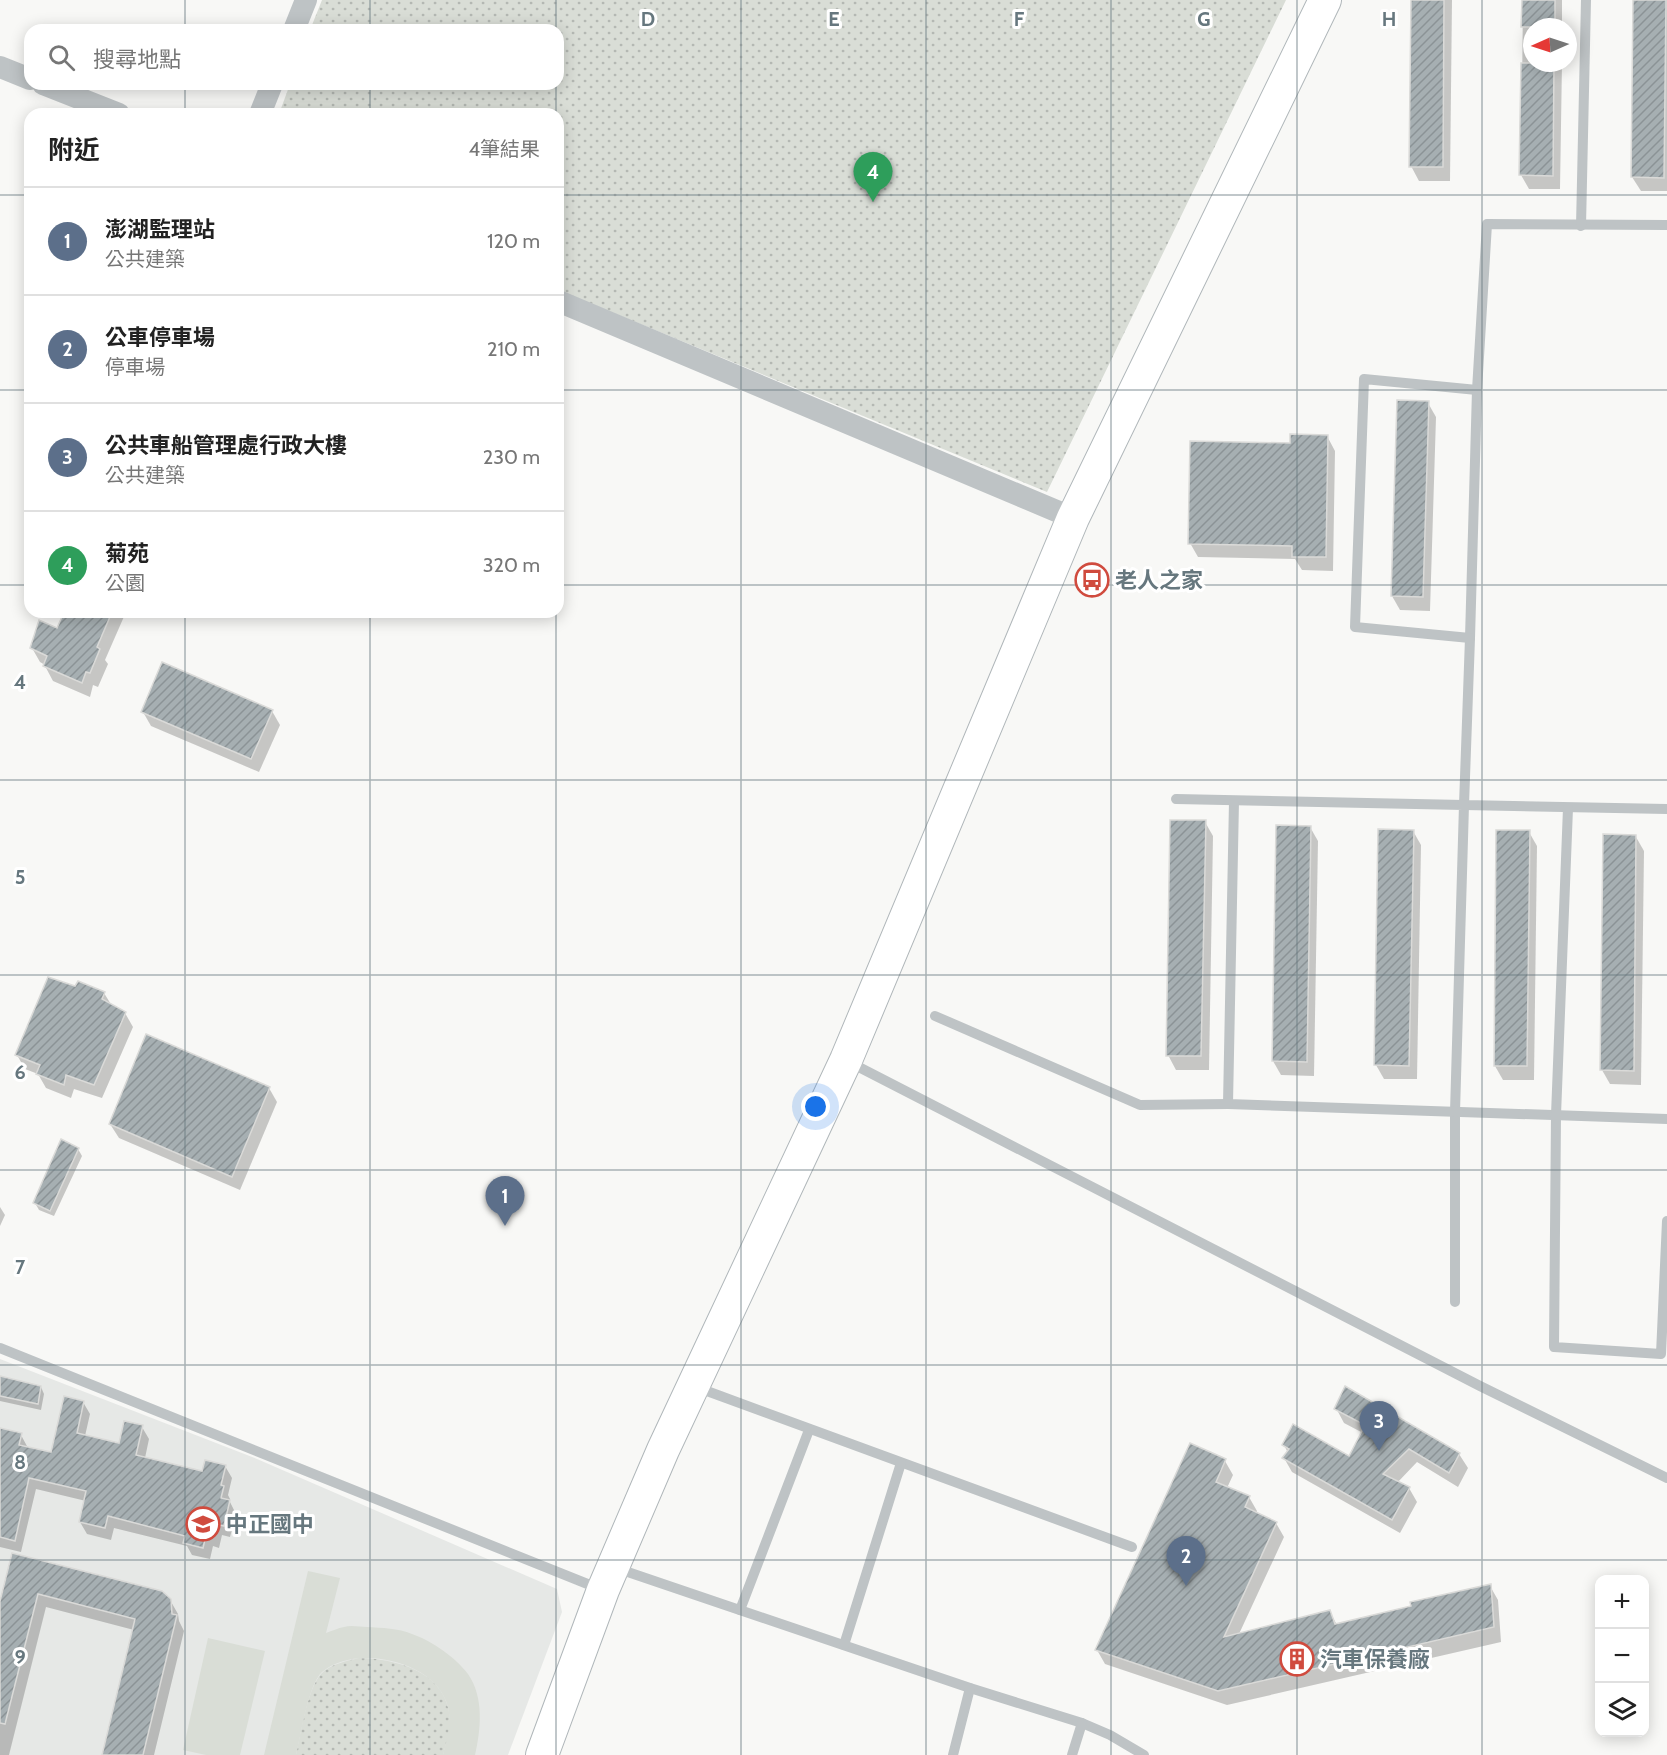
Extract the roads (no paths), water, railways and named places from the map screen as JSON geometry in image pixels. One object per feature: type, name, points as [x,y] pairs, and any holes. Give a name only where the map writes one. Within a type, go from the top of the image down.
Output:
[{"type":"main road","points":[[542,1755],[608,1579],[663,1450],[846,1060],[1073,518],[1325,0]]},
{"type":"street","points":[[296,24],[306,0]]},
{"type":"street","points":[[0,67],[24,77]]},
{"type":"street","points":[[59,90],[104,108]]},
{"type":"street","points":[[262,108],[270,90]]},
{"type":"street","points":[[564,303],[1073,518]]},
{"type":"lane","points":[[1581,226],[1586,0]]},
{"type":"lane","points":[[1455,1302],[1455,1112],[1464,805],[1477,390],[1487,224],[1667,225]]},
{"type":"lane","points":[[1470,638],[1355,627],[1364,379],[1477,390]]},
{"type":"lane","points":[[1176,799],[1667,809]]},
{"type":"lane","points":[[1228,1104],[1234,801]]},
{"type":"lane","points":[[1568,808],[1556,1115],[1554,1347],[1661,1354],[1667,1221]]},
{"type":"lane","points":[[935,1016],[1140,1105],[1228,1104],[1667,1119]]},
{"type":"lane","points":[[846,1060],[1480,1386],[1667,1478]]},
{"type":"lane","points":[[0,1348],[608,1579],[740,1610],[970,1688],[1082,1723],[1110,1735],[1144,1755]]},
{"type":"lane","points":[[692,1386],[1132,1546]]},
{"type":"lane","points":[[740,1610],[809,1430]]},
{"type":"lane","points":[[844,1645],[901,1463]]},
{"type":"lane","points":[[953,1755],[970,1688]]},
{"type":"lane","points":[[1072,1755],[1082,1723]]},
{"type":"place","name":"菊苑","points":[[873,202]]},
{"type":"place","name":"老人之家","points":[[1092,580]]},
{"type":"place","name":"澎湖監理站","points":[[505,1226]]},
{"type":"place","name":"公共車船管理處行政大樓","points":[[1379,1451]]},
{"type":"place","name":"中正國中","points":[[203,1524]]},
{"type":"place","name":"公車停車場","points":[[1186,1586]]},
{"type":"place","name":"汽車保養廠","points":[[1297,1659]]}]
